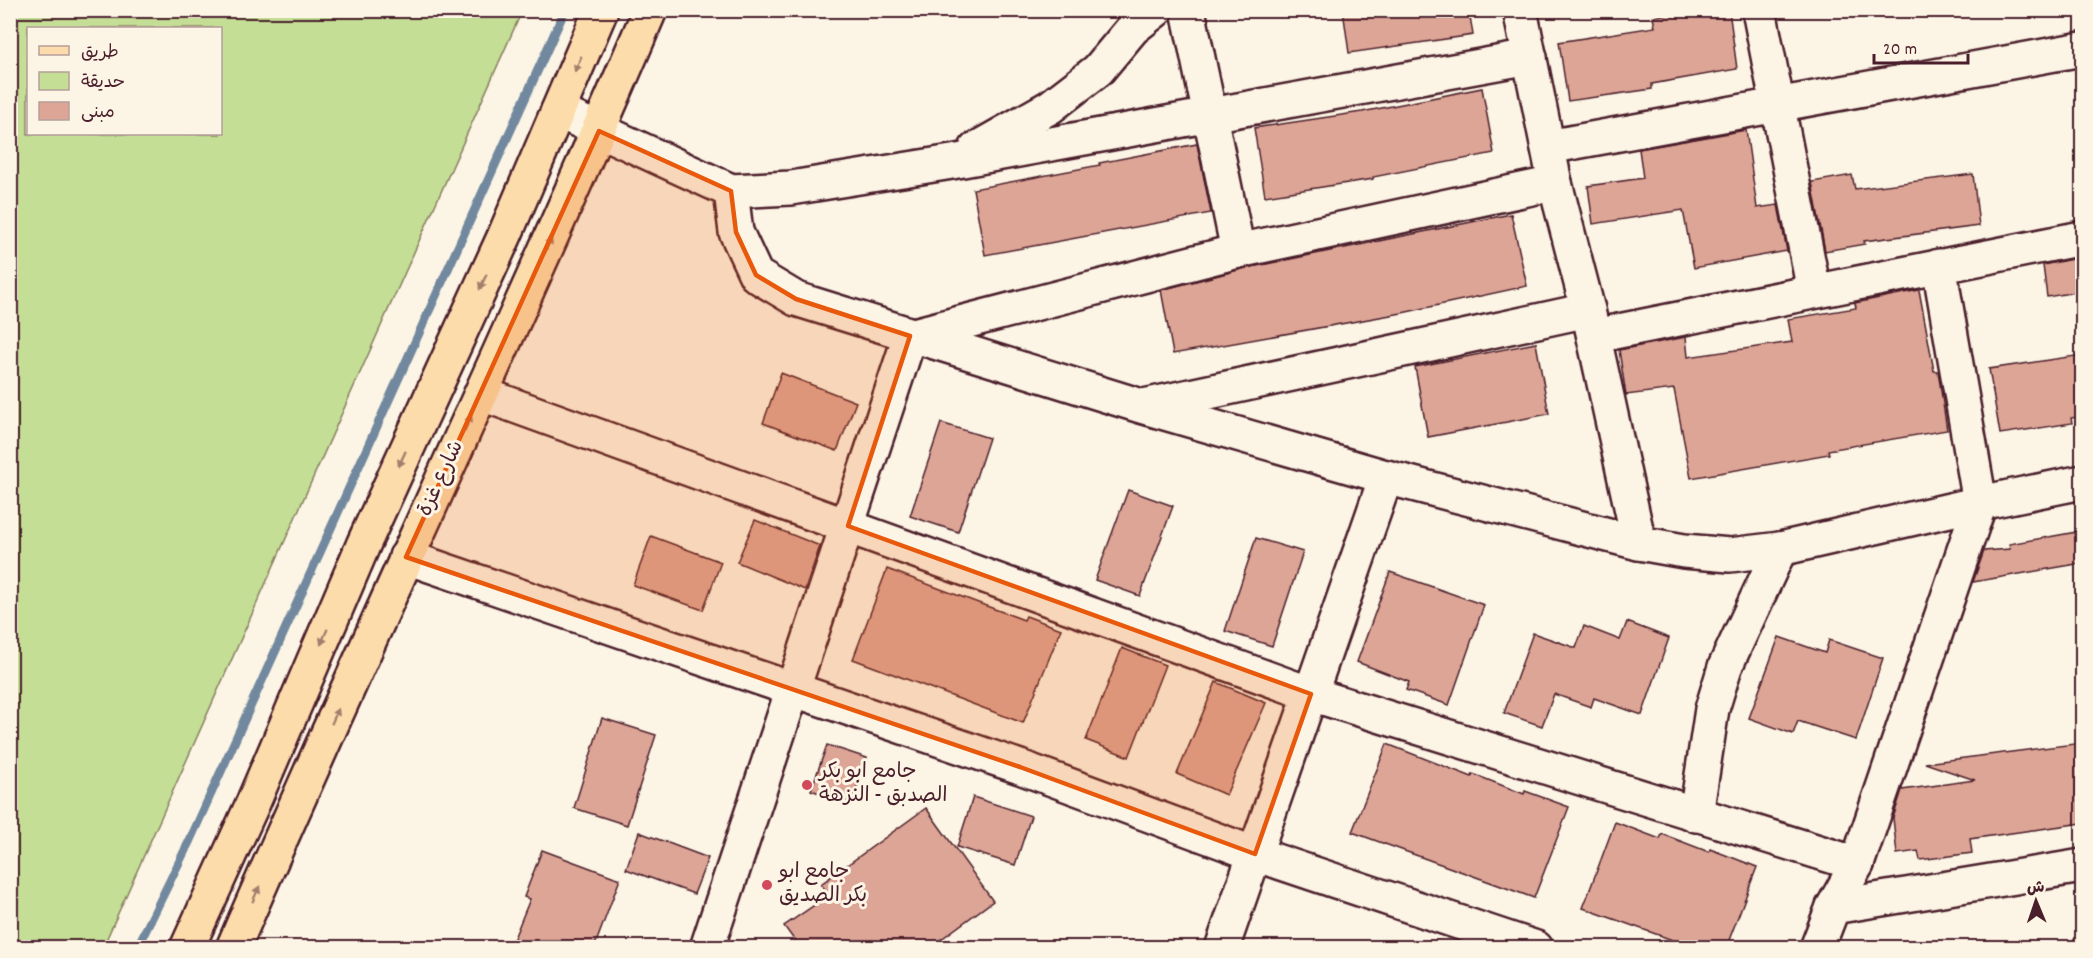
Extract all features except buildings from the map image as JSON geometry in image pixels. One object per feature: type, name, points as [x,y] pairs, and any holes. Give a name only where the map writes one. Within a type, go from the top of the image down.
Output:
[{"type":"main road","points":[[188,948],[253,803],[364,543],[504,237],[601,10]]},
{"type":"main road","name":"شارع غزة","points":[[233,948],[406,557],[482,394],[599,131],[650,10]]},
{"type":"street","points":[[952,162],[1050,107],[1098,70],[1133,28],[1156,10]]},
{"type":"street","points":[[1188,10],[1238,251]]},
{"type":"street","points":[[1520,10],[1556,183],[1591,323],[1639,543]]},
{"type":"street","points":[[1759,10],[1814,291]]},
{"type":"street","points":[[1548,147],[2082,49]]},
{"type":"street","points":[[558,111],[731,190],[791,188],[952,162],[1530,57]]},
{"type":"street","points":[[910,336],[1238,251],[1556,183]]},
{"type":"street","points":[[731,190],[736,232],[756,275],[796,299],[1141,406],[1386,477],[1639,543],[1730,555],[1780,549],[2082,482]]},
{"type":"street","points":[[1141,406],[1591,323],[1814,291],[2082,238]]},
{"type":"street","points":[[1817,948],[1833,907],[1857,864],[1980,503],[1939,266]]},
{"type":"street","points":[[707,948],[910,336]]},
{"type":"street","points":[[482,394],[1311,694],[1857,864]]},
{"type":"street","points":[[1222,948],[1386,477]]},
{"type":"street","points":[[1696,815],[1712,710],[1725,667],[1780,549]]},
{"type":"street","points":[[406,557],[1020,767],[1255,854],[1536,948]]},
{"type":"street","points":[[1833,907],[2082,866]]},
{"type":"highlighted area","points":[[599,131],[731,191],[736,232],[756,275],[796,299],[910,336],[848,526],[1311,694],[1255,854],[1020,767],[406,557]]},
{"type":"green space","points":[[10,11],[522,11],[103,947],[11,947]]},
{"type":"waterway","points":[[137,948],[190,840],[565,10]]},
{"type":"place","name":"جامع ابو بكر الصدبق - النزهة","points":[[807,785]]},
{"type":"place","name":"جامع ابو بكر الصديق","points":[[767,885]]}]
